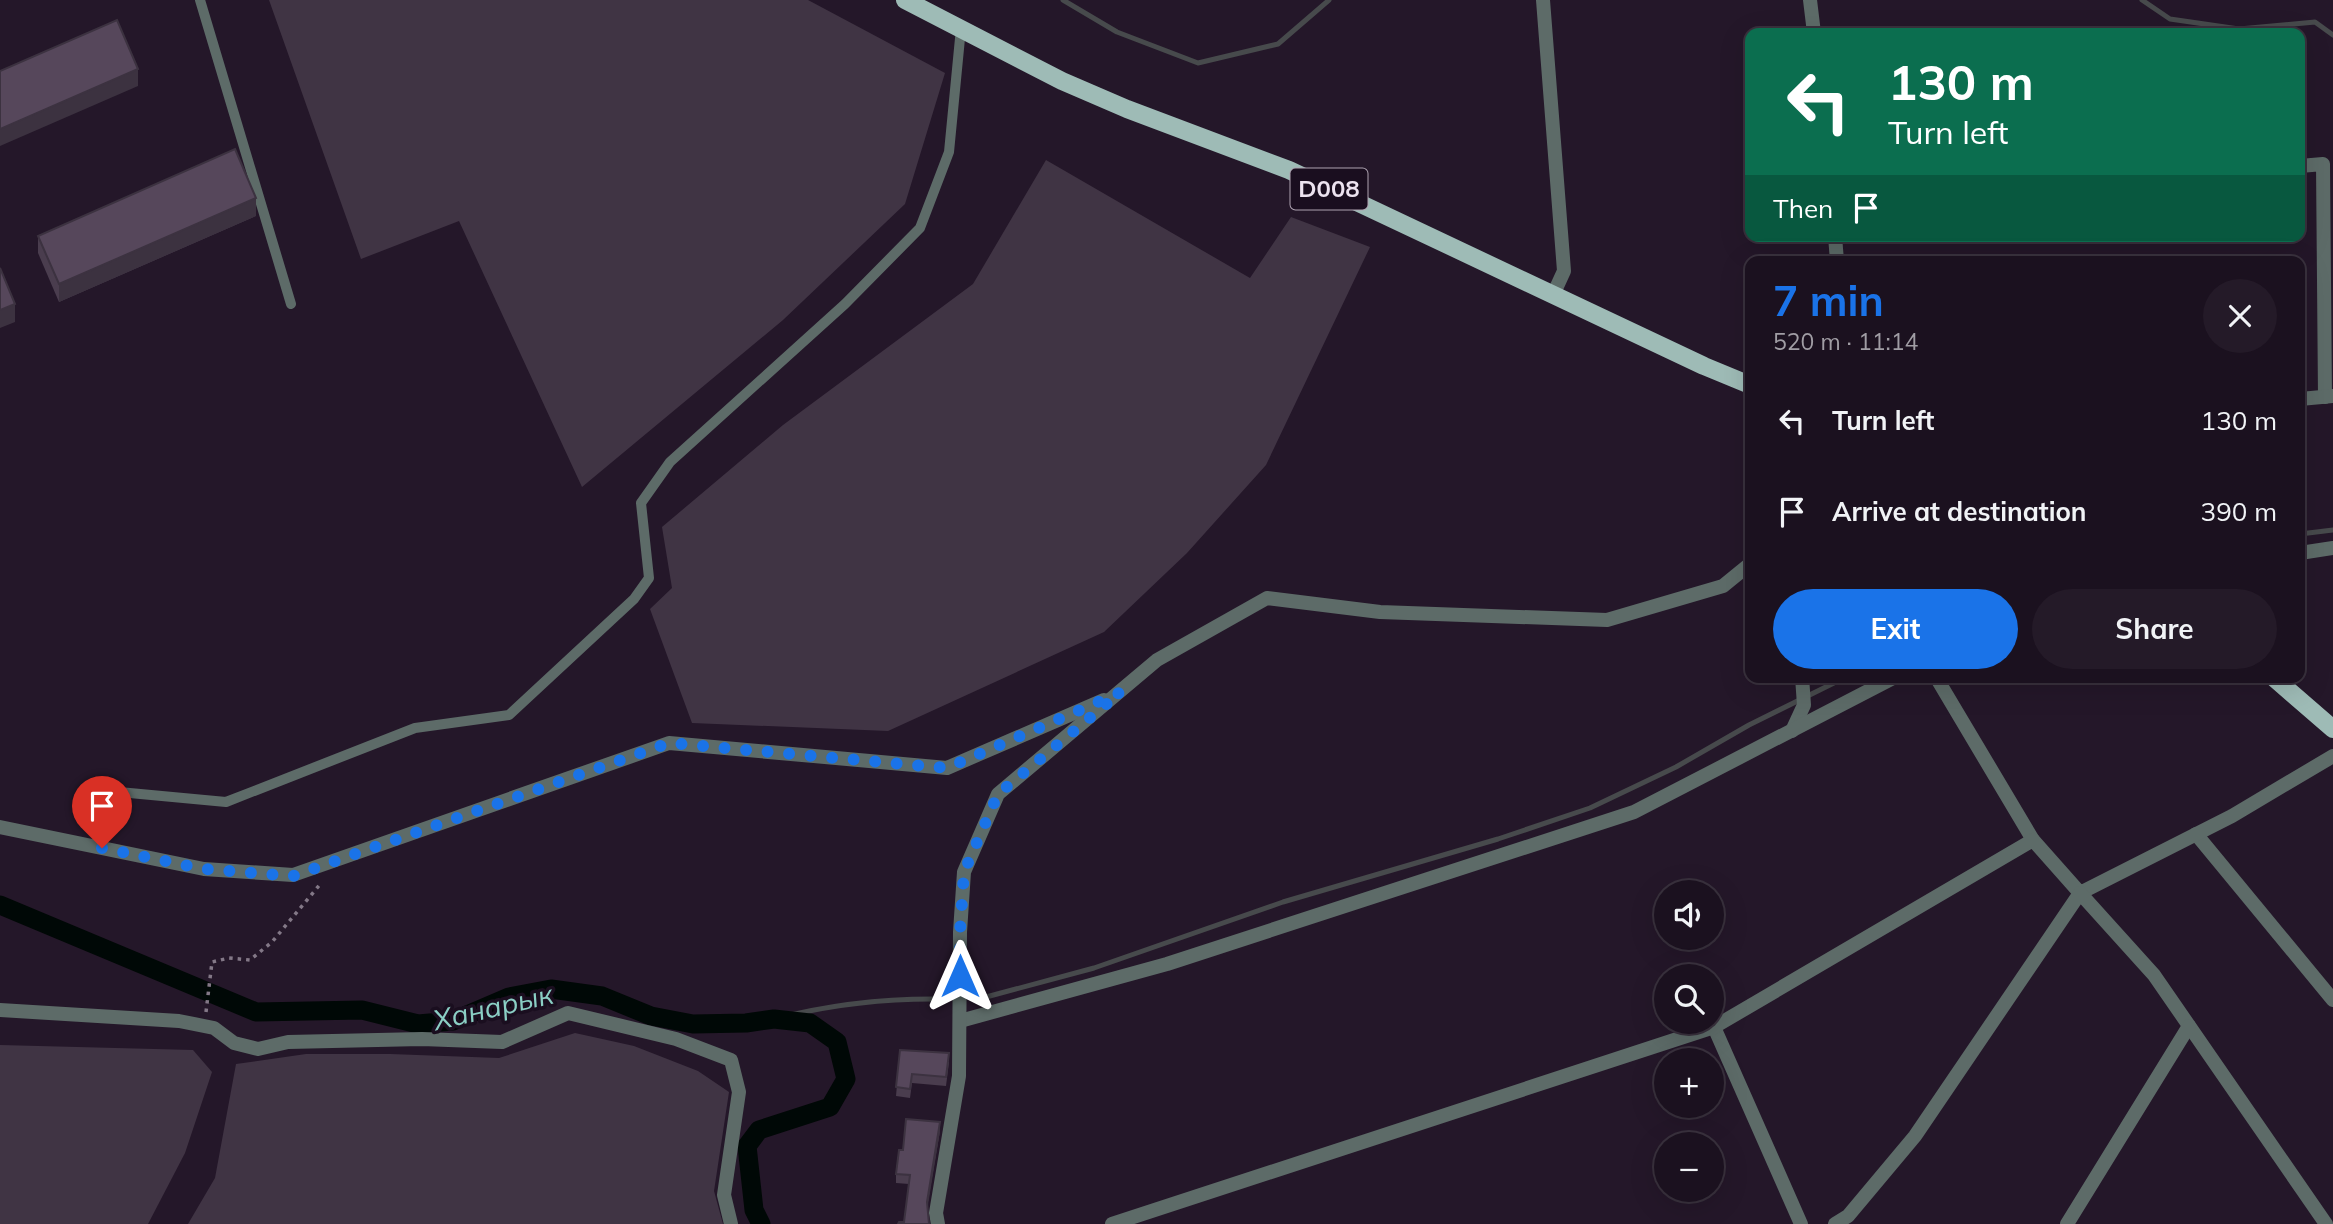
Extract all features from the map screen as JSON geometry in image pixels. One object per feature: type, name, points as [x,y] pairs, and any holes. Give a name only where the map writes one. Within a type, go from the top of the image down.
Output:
[{"type":"main road","name":"D008","points":[[905,0],[1062,80],[1127,109],[1289,170],[1745,383]]},
{"type":"main road","points":[[2280,683],[2333,729]]},
{"type":"street","points":[[1544,0],[1564,271],[1553,295]]},
{"type":"street","points":[[1810,0],[1813,28]]},
{"type":"street","points":[[2305,166],[2323,164],[2329,397],[2305,399]]},
{"type":"street","points":[[2305,552],[2333,548]]},
{"type":"street","points":[[938,1224],[936,1213],[959,1076],[960,932],[964,872],[998,794],[1157,660],[1267,598],[1380,612],[1607,620],[1723,586],[1745,568]]},
{"type":"street","points":[[1792,731],[1804,705],[1802,683]]},
{"type":"street","points":[[960,1021],[1167,964],[1634,812],[1884,683]]},
{"type":"street","points":[[1940,683],[2033,840],[2154,975],[2326,1224]]},
{"type":"street","points":[[0,827],[204,869],[293,876],[669,743],[947,768],[1121,692]]},
{"type":"street","points":[[1835,1224],[1848,1216],[1915,1136],[2080,893],[2232,816],[2333,756]]},
{"type":"street","points":[[2196,834],[2333,1000]]},
{"type":"street","points":[[1724,1021],[2033,840]]},
{"type":"street","points":[[0,1010],[179,1021],[214,1028],[234,1043],[258,1049],[288,1042],[422,1039],[502,1042],[568,1013],[676,1040],[731,1060],[739,1091],[723,1195],[731,1224]]},
{"type":"street","points":[[2067,1224],[2189,1026]]},
{"type":"street","points":[[1112,1224],[1693,1034]]},
{"type":"street","points":[[1717,1034],[1801,1224]]},
{"type":"lane","points":[[200,0],[291,304]]},
{"type":"lane","points":[[87,789],[226,802],[415,728],[509,715],[634,599],[649,579],[642,503],[670,462],[845,304],[920,228],[949,152],[961,28]]},
{"type":"path","points":[[204,1026],[212,962],[229,958],[250,960],[272,942],[344,856]]},
{"type":"shaded area","points":[[269,0],[808,0],[945,73],[905,204],[783,320],[582,487],[459,221],[361,259]]},
{"type":"shaded area","points":[[1046,160],[1250,278],[1291,217],[1370,247],[1266,465],[1187,553],[1104,632],[888,731],[692,723],[650,609],[672,588],[662,527],[783,425],[973,284]]},
{"type":"shaded area","points":[[575,1033],[634,1046],[698,1071],[729,1092],[714,1191],[723,1224],[188,1224],[215,1178],[236,1064],[306,1054],[499,1058]]},
{"type":"shaded area","points":[[0,1045],[193,1050],[212,1072],[185,1153],[148,1224],[0,1224]]},
{"type":"building","points":[[117,20],[138,69],[0,129],[0,71]]},
{"type":"building","points":[[235,149],[256,198],[59,284],[38,236]]},
{"type":"building","points":[[0,268],[15,304],[0,310]]},
{"type":"building","points":[[900,1050],[949,1053],[946,1077],[912,1074],[910,1089],[896,1087]]},
{"type":"building","points":[[906,1119],[940,1122],[927,1202],[929,1224],[898,1224],[904,1222],[910,1175],[896,1174],[899,1150],[903,1150]]},
{"type":"waterway","points":[[1063,0],[1117,32],[1198,63],[1278,44],[1329,0]]},
{"type":"waterway","points":[[2142,0],[2170,19],[2232,28]]},
{"type":"waterway","points":[[2250,28],[2315,22],[2333,35]]},
{"type":"waterway","points":[[2305,533],[2333,530]]},
{"type":"waterway","points":[[975,1000],[1094,968],[1283,902],[1498,839],[1590,808],[1676,767],[1749,725],[1834,683]]},
{"type":"waterway","name":"Ханарык","points":[[0,905],[256,1012],[362,1010],[418,1024],[453,1021],[509,997],[551,989],[602,996],[651,1016],[693,1024],[746,1023],[774,1019],[810,1023],[837,1042],[846,1079],[830,1107],[759,1130],[747,1146],[754,1210],[761,1224]]},
{"type":"waterway","points":[[774,1019],[858,1003],[944,999]]},
{"type":"route","points":[[102,848],[204,869],[293,876],[669,743],[947,768],[1121,692],[998,794],[964,872],[960,976]]}]
